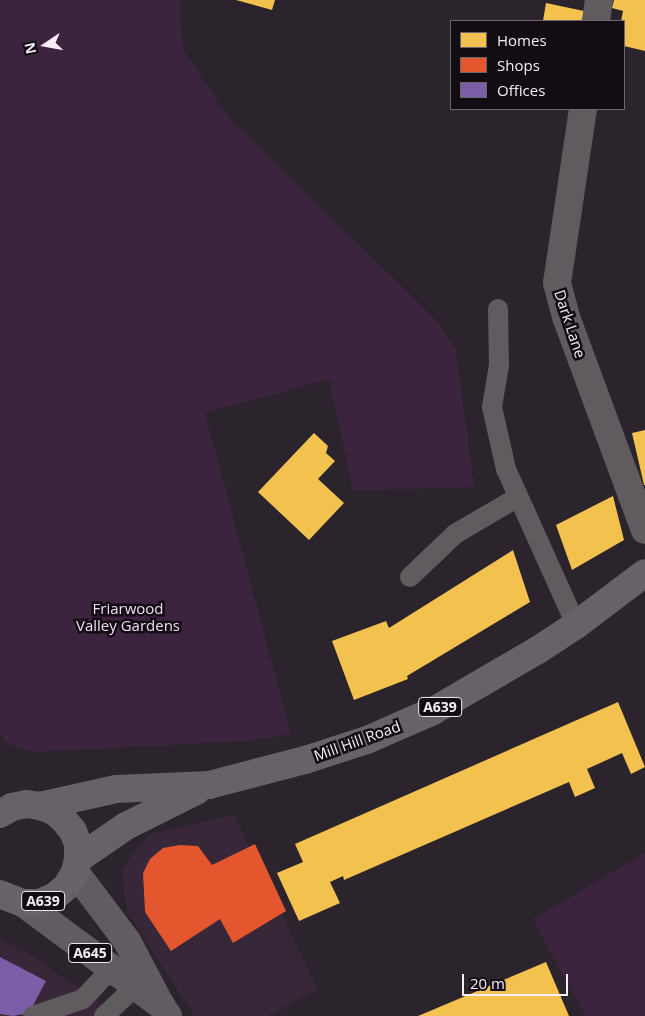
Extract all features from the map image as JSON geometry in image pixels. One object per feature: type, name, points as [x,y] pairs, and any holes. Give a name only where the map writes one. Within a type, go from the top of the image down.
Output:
[{"type":"highway","name":"Mill Hill Road","points":[[77,865],[126,826],[209,785],[305,760],[367,740],[433,711],[576,625],[645,573]]},
{"type":"highway","name":"Mill Hill Road","points":[[40,806],[116,789],[209,785]]},
{"type":"highway","name":"A639","points":[[4,808],[26,804],[54,811],[73,831],[78,844],[77,865],[66,886],[54,897],[39,902],[6,896]]},
{"type":"main road","name":"A645","points":[[77,865],[127,941],[163,1009]]},
{"type":"main road","name":"A645","points":[[6,896],[111,968],[163,1009]]},
{"type":"street","points":[[596,20],[599,0]]},
{"type":"street","name":"Dark Lane","points":[[583,110],[557,283],[566,317],[645,530]]},
{"type":"lane","points":[[498,309],[499,365],[492,407],[506,470],[576,625]]},
{"type":"lane","points":[[410,577],[455,534],[518,497]]},
{"type":"lane","points":[[33,1016],[83,999],[111,968]]},
{"type":"lane","points":[[104,1016],[135,987]]},
{"type":"shaded area","points":[[233,814],[318,989],[268,1016],[194,1016],[127,911],[122,872],[135,850],[151,834]]},
{"type":"shaded area","points":[[0,940],[26,952],[119,1016],[0,1016]]},
{"type":"green space","name":"Friarwood Valley Gardens","points":[[0,0],[179,0],[183,49],[228,117],[437,321],[456,350],[474,487],[353,490],[329,379],[205,413],[291,734],[244,741],[32,752],[6,743],[0,731]]},
{"type":"green space","points":[[645,853],[645,1016],[585,1016],[533,919]]},
{"type":"building: Homes","points":[[236,0],[275,0],[272,10]]},
{"type":"building: Homes","points":[[614,0],[645,0],[645,51],[625,46],[625,20],[621,20],[623,11],[612,8]]},
{"type":"building: Homes","points":[[546,3],[584,11],[582,20],[543,20]]},
{"type":"building: Homes","points":[[645,430],[645,485],[644,485],[632,433]]},
{"type":"building: Homes","points":[[314,433],[328,446],[326,453],[335,461],[318,479],[344,503],[309,540],[258,492]]},
{"type":"building: Homes","points":[[613,496],[624,540],[572,570],[556,525]]},
{"type":"building: Homes","points":[[513,550],[530,602],[407,676],[408,679],[354,700],[332,641],[386,621],[389,628]]},
{"type":"building: Homes","points":[[618,702],[645,767],[631,774],[622,753],[587,769],[595,788],[575,797],[569,782],[344,880],[343,876],[330,882],[340,903],[299,921],[277,873],[303,862],[295,844]]},
{"type":"building: Homes","points":[[546,962],[569,1016],[418,1016]]},
{"type":"building: Shops","points":[[255,844],[286,911],[233,943],[220,919],[171,951],[145,912],[143,873],[150,859],[163,848],[180,845],[198,846],[212,865]]},
{"type":"building: Offices","points":[[0,957],[46,981],[29,1013],[13,1016],[0,1014]]}]
